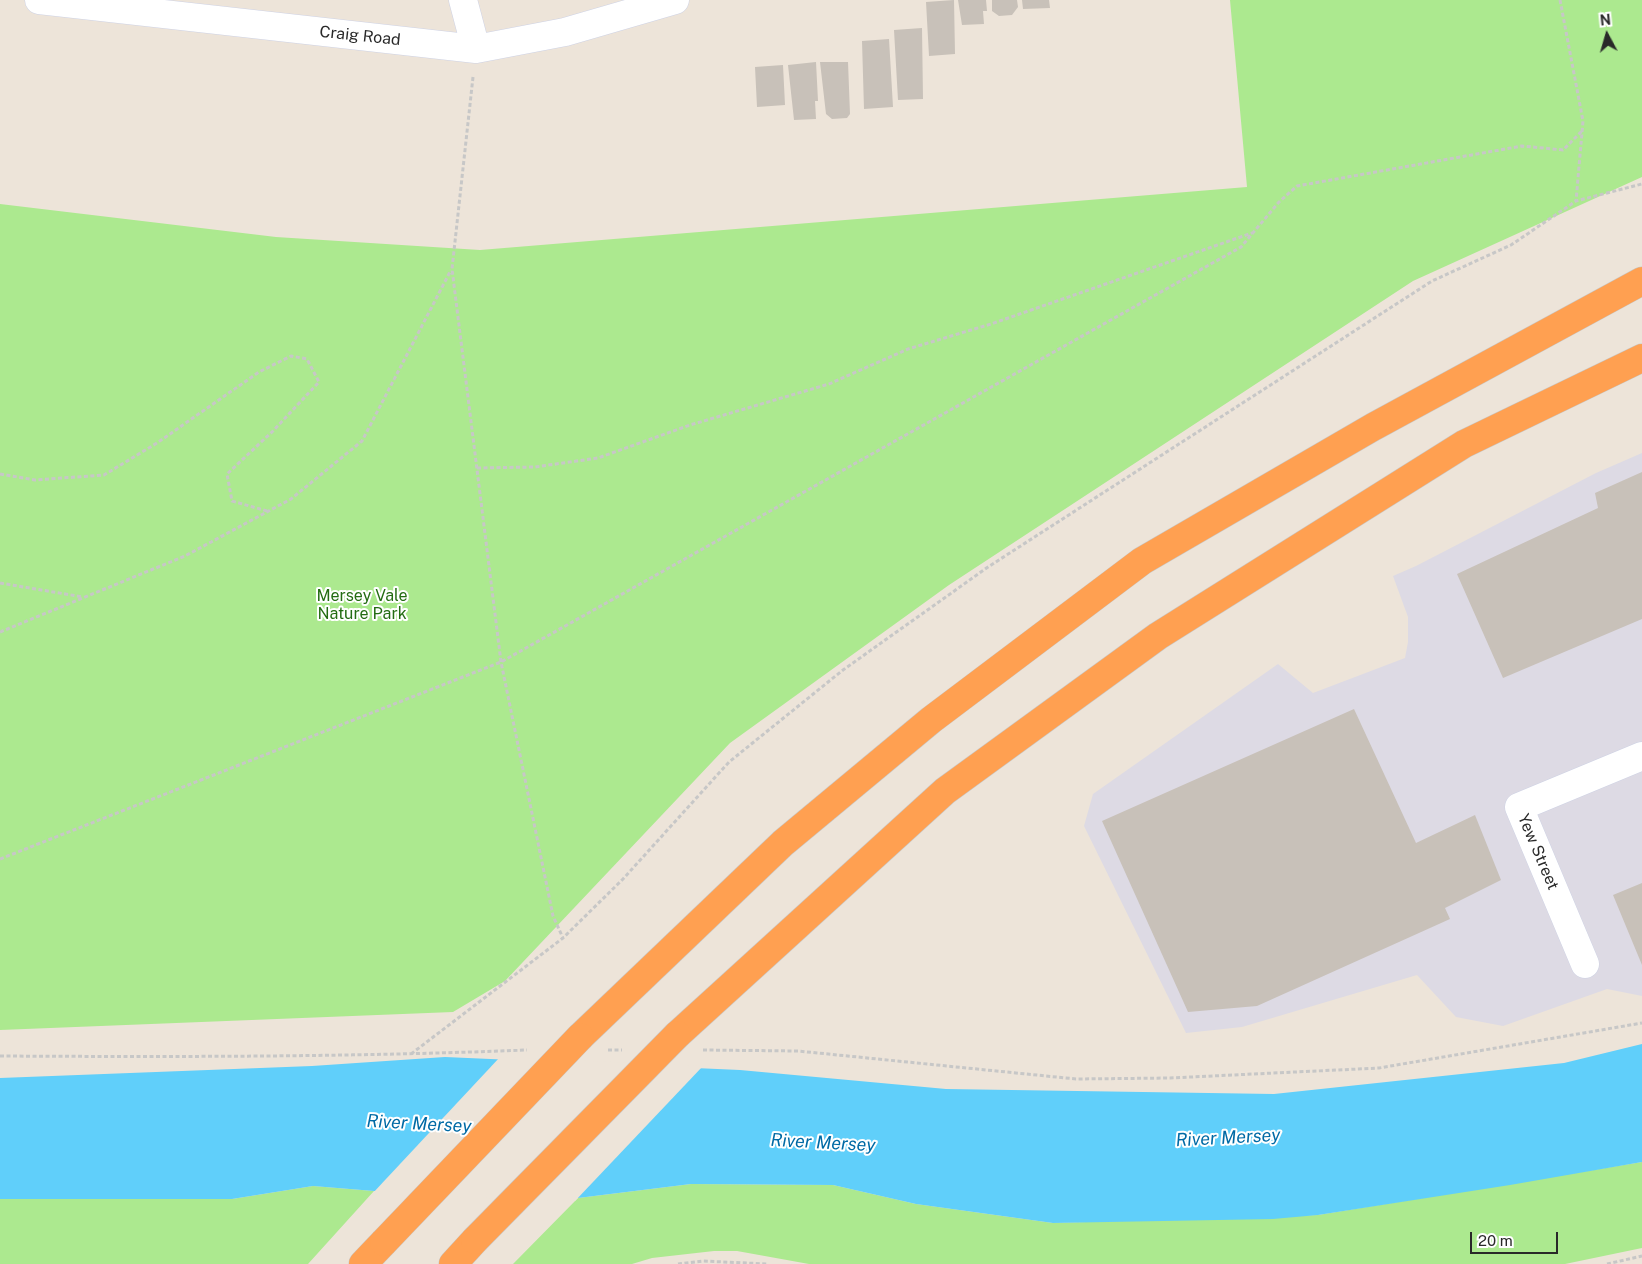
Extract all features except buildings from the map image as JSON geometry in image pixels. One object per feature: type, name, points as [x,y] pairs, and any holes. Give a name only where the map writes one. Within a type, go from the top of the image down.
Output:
[{"type":"highway","points":[[363,1264],[580,1036],[783,843],[931,720],[1142,561],[1373,427],[1642,281]]},
{"type":"highway","points":[[453,1264],[677,1035],[945,791],[1158,636],[1464,444],[1642,358]]},
{"type":"street","name":"Craig Road","points":[[39,0],[71,2],[476,49],[565,32],[675,0]]},
{"type":"street","points":[[462,0],[476,49]]},
{"type":"street","name":"Yew Street","points":[[1584,964],[1519,807],[1642,756]]},
{"type":"path","points":[[1560,0],[1583,121],[1576,201]]},
{"type":"path","points":[[476,49],[452,269],[501,662],[553,916],[563,938]]},
{"type":"path","points":[[0,859],[501,662],[1241,247],[1279,202],[1297,186],[1522,146],[1564,150],[1582,131]]},
{"type":"path","points":[[411,1055],[563,938],[623,879],[729,762],[843,670],[988,568],[1432,281],[1511,244],[1576,201],[1642,184]]},
{"type":"path","points":[[477,468],[535,467],[598,458],[690,424],[830,384],[908,349],[991,324],[1253,233]]},
{"type":"path","points":[[0,632],[184,556],[291,499],[362,441],[452,269]]},
{"type":"path","points":[[0,474],[35,480],[104,475],[157,444],[258,372],[291,356],[307,359],[319,382],[273,431],[227,474],[232,501],[268,511]]},
{"type":"path","points":[[0,583],[84,598]]},
{"type":"path","points":[[701,1050],[798,1051],[1076,1080],[1170,1078],[1379,1068],[1642,1022]]},
{"type":"path","points":[[0,1056],[198,1058],[411,1055],[536,1050]]},
{"type":"path","points":[[604,1050],[624,1050]]},
{"type":"path","points":[[1607,1264],[1642,1256]]},
{"type":"path","points":[[678,1264],[703,1261],[767,1264]]},
{"type":"shaded area","points":[[1642,453],[1642,996],[1607,989],[1503,1026],[1456,1017],[1417,975],[1242,1027],[1186,1033],[1084,826],[1093,794],[1278,664],[1313,693],[1405,658],[1408,642],[1408,617],[1393,576],[1596,473]]},
{"type":"green space","name":"Mersey Vale Nature Park","points":[[1230,0],[1642,0],[1642,177],[1413,281],[949,585],[730,743],[505,981],[453,1012],[0,1030],[0,204],[276,237],[480,250],[1247,187]]},
{"type":"green space","points":[[1642,1162],[1642,1248],[1565,1264],[809,1264],[737,1251],[714,1251],[652,1258],[632,1264],[513,1264],[578,1198],[691,1184],[833,1185],[916,1204],[1053,1223],[1318,1215]]},
{"type":"green space","points":[[313,1186],[374,1191],[308,1264],[0,1264],[0,1199],[232,1199]]},
{"type":"water","name":"River Mersey","points":[[1642,1044],[1642,1162],[1318,1215],[1273,1219],[1053,1223],[916,1204],[833,1185],[691,1184],[578,1198],[374,1191],[313,1186],[232,1199],[0,1199],[0,1078],[312,1066],[445,1057],[740,1070],[946,1089],[1274,1094],[1564,1063]]},
{"type":"pier","points":[[500,1057],[703,1066],[575,1201],[372,1194]]}]
